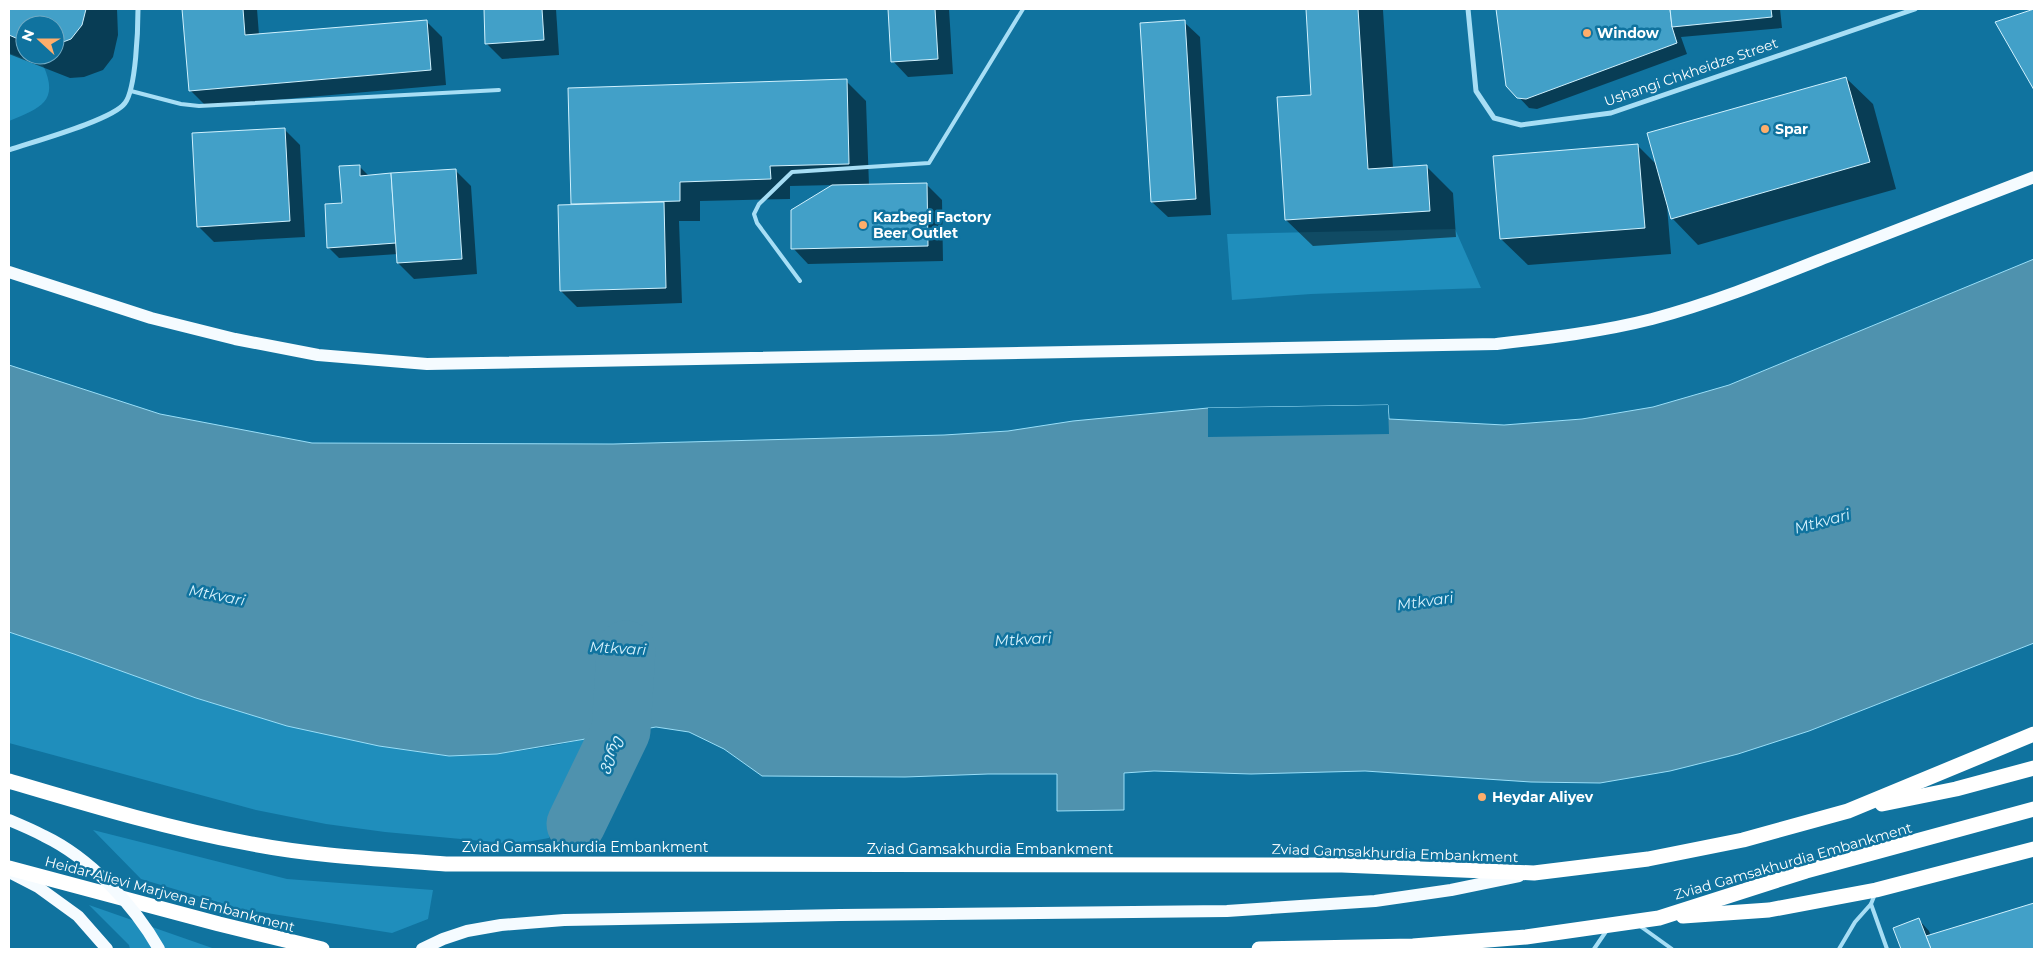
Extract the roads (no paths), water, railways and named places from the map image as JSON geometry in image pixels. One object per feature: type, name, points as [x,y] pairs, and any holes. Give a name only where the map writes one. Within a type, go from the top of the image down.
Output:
[{"type":"highway","name":"Zviad Gamsakhurdia Embankment","points":[[9,781],[176,828],[248,844],[363,858],[446,864],[1342,865],[1534,873],[1648,859],[1724,844],[1848,811],[2034,734]]},
{"type":"highway","points":[[1848,811],[1956,789],[2034,768]]},
{"type":"highway","name":"Zviad Gamsakhurdia Embankment","points":[[1259,949],[1382,949],[1526,937],[1659,918],[1806,871],[2034,808]]},
{"type":"highway","points":[[1659,918],[1769,910],[1874,897],[2034,849]]},
{"type":"highway","name":"Heidar Alievi Marjvena Embankment","points":[[9,868],[219,924],[322,949]]},
{"type":"main road","points":[[9,272],[151,318],[235,340],[318,355],[427,364],[1496,344],[1604,329],[1651,319],[1746,289],[2034,177]]},
{"type":"main road","points":[[9,820],[45,836],[67,849],[93,870],[119,894],[159,949]]},
{"type":"main road","points":[[9,872],[38,887],[78,916],[106,949]]},
{"type":"main road","name":"Zviad Gamsakhurdia Embankment","points":[[422,949],[467,931],[510,924],[564,920],[1227,911],[1375,901],[1441,891],[1534,873]]},
{"type":"street","points":[[9,150],[100,119],[125,104],[131,91],[138,9]]},
{"type":"street","name":"Ushangi Chkheidze Street","points":[[1468,9],[1476,91],[1494,118],[1521,125],[1610,113],[1906,10],[1915,9]]},
{"type":"lane","points":[[800,280],[757,224],[754,214],[759,204],[792,172],[929,163],[1023,9]]},
{"type":"lane","points":[[131,91],[181,104],[199,106],[499,90]]},
{"type":"lane","points":[[1839,949],[1855,922],[1874,897]]},
{"type":"lane","points":[[1874,897],[1887,949]]},
{"type":"lane","points":[[1634,922],[1672,949]]},
{"type":"lane","points":[[1594,949],[1610,925]]},
{"type":"water","name":"Mtkvari","points":[[2034,259],[2034,643],[1809,731],[1738,754],[1670,771],[1600,783],[1531,782],[1365,771],[1251,774],[1154,771],[1124,773],[1124,810],[1057,811],[1057,774],[905,777],[762,776],[724,749],[689,732],[656,727],[497,754],[449,756],[379,746],[287,726],[196,698],[9,632],[9,365],[160,414],[312,443],[613,444],[944,435],[1008,431],[1073,421],[1208,408],[1388,405],[1389,419],[1504,425],[1582,419],[1653,407],[1729,385]]},
{"type":"waterway","name":"ვერე","points":[[576,824],[621,731],[626,650]]},
{"type":"place","name":"Window","points":[[1587,33]]},
{"type":"place","name":"Spar","points":[[1765,129]]},
{"type":"place","name":"Kazbegi Factory Beer Outlet","points":[[863,225]]},
{"type":"place","name":"Heydar Aliyev","points":[[1482,797]]}]
